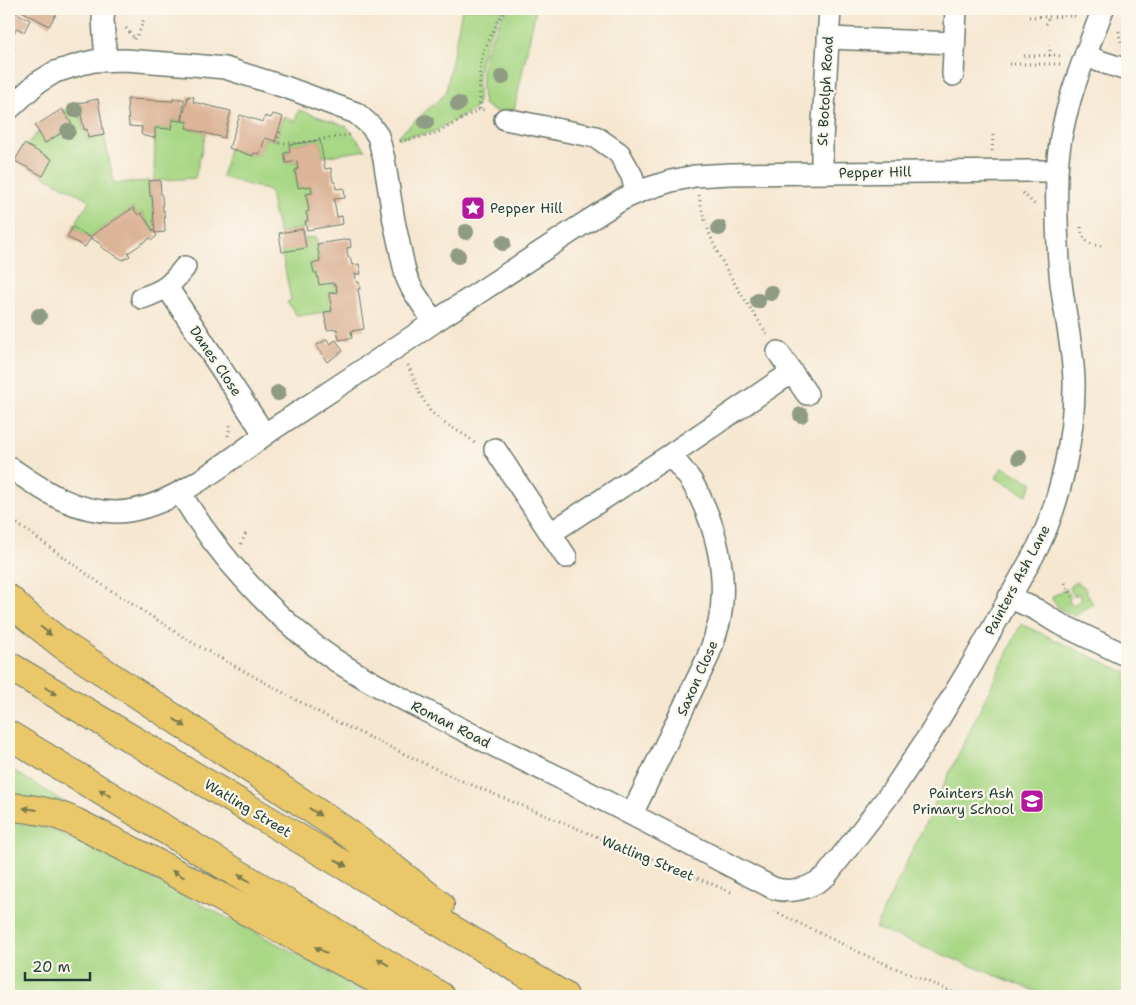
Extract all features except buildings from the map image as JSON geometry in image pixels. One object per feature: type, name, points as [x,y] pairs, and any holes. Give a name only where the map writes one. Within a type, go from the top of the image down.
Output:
[{"type":"highway","points":[[9,599],[63,645],[348,834],[530,976]]},
{"type":"highway","name":"Watling Street","points":[[9,666],[564,996]]},
{"type":"highway","points":[[9,735],[440,996]]},
{"type":"highway","points":[[9,807],[48,812],[75,822],[395,990],[411,996]]},
{"type":"street","points":[[104,9],[106,60]]},
{"type":"street","name":"St Botolph Road","points":[[822,173],[822,140],[830,9]]},
{"type":"street","points":[[952,75],[956,9]]},
{"type":"street","name":"Painters Ash Lane","points":[[773,888],[788,891],[806,888],[826,876],[892,790],[930,734],[974,661],[1038,547],[1048,523],[1062,476],[1072,421],[1073,398],[1073,376],[1058,250],[1057,172],[1060,141],[1066,113],[1103,9]]},
{"type":"street","points":[[828,38],[954,43]]},
{"type":"street","points":[[1086,55],[1127,70]]},
{"type":"street","points":[[9,109],[37,83],[55,72],[81,64],[106,60],[194,64],[225,68],[352,111],[361,116],[376,132],[382,149],[407,278],[412,290],[434,322]]},
{"type":"street","points":[[505,119],[596,136],[618,153],[632,176],[636,193]]},
{"type":"street","name":"Pepper Hill","points":[[9,466],[55,497],[92,510],[115,512],[141,508],[169,498],[621,200],[662,183],[694,176],[730,174],[1028,170],[1057,172]]},
{"type":"street","points":[[142,298],[156,293],[174,282],[185,267]]},
{"type":"street","name":"Danes Close","points":[[167,287],[265,435]]},
{"type":"street","points":[[778,352],[807,394]]},
{"type":"street","points":[[551,533],[792,372]]},
{"type":"street","points":[[495,449],[566,557]]},
{"type":"street","name":"Saxon Close","points":[[632,814],[707,659],[716,636],[722,604],[720,558],[713,530],[696,489],[670,455]]},
{"type":"street","name":"Roman Road","points":[[180,492],[202,526],[256,592],[292,626],[335,660],[408,702],[632,814],[773,888]]},
{"type":"street","points":[[1009,597],[1127,656]]},
{"type":"path","points":[[480,109],[482,58],[494,29],[506,9]]},
{"type":"path","points":[[1029,17],[1077,17]]},
{"type":"path","points":[[1046,24],[1048,17]]},
{"type":"path","points":[[134,39],[140,33],[144,18]]},
{"type":"path","points":[[1119,27],[1120,39],[1127,51]]},
{"type":"path","points":[[1050,44],[1050,56]]},
{"type":"path","points":[[1024,56],[1063,57]]},
{"type":"path","points":[[1009,64],[1061,64]]},
{"type":"path","points":[[480,109],[505,119]]},
{"type":"path","points":[[396,141],[433,135],[480,109]]},
{"type":"path","points":[[280,132],[276,143],[288,144],[352,134]]},
{"type":"path","points":[[992,158],[993,134]]},
{"type":"path","points":[[698,190],[704,220],[715,249],[778,352]]},
{"type":"path","points":[[1081,227],[1085,240],[1103,246]]},
{"type":"path","points":[[406,360],[420,394],[434,415],[468,437],[486,454],[495,449]]},
{"type":"path","points":[[227,440],[232,419]]},
{"type":"path","name":"Watling Street","points":[[9,518],[101,584],[193,643],[333,720],[455,778],[735,894]]},
{"type":"path","points":[[1065,583],[1072,597]]},
{"type":"path","points":[[771,910],[867,956],[962,996]]},
{"type":"green space","points":[[462,9],[504,9],[490,33],[483,51],[478,79],[477,106],[475,109],[433,132],[399,138],[398,136],[445,94]]},
{"type":"green space","points":[[507,9],[536,9],[513,115],[497,112],[487,107],[484,104],[482,91],[485,54],[494,32]]},
{"type":"green space","points":[[79,105],[83,129],[87,129],[88,138],[104,135],[114,183],[149,181],[155,233],[142,213],[138,215],[133,208],[91,236],[91,238],[73,227],[90,200],[43,176],[26,145],[38,132],[45,143],[73,126],[63,110]]},
{"type":"green space","points":[[299,110],[346,126],[366,150],[323,157],[320,140],[290,145],[290,152],[284,153],[286,163],[297,161],[298,169],[295,170],[298,188],[311,186],[312,193],[306,194],[309,211],[306,212],[308,221],[305,221],[306,228],[279,233],[270,191],[222,177],[229,148],[253,156],[254,153],[259,154],[265,138],[275,141],[283,117],[295,121]]},
{"type":"green space","points":[[172,120],[188,122],[187,128],[206,133],[195,178],[154,181],[155,128],[171,129]]},
{"type":"green space","points":[[316,237],[320,262],[312,263],[314,273],[336,285],[337,292],[329,294],[332,311],[297,316],[287,302],[291,300],[280,243]]},
{"type":"green space","points":[[1002,467],[1033,483],[1027,495],[996,478]]},
{"type":"green space","points":[[1077,582],[1084,587],[1093,604],[1075,616],[1060,609],[1052,600],[1053,596],[1066,589],[1071,597],[1069,599],[1070,603],[1073,605],[1080,601],[1080,596],[1077,594],[1074,596],[1069,587]]},
{"type":"green space","name":"Painters Ash Primary School","points":[[1021,624],[1127,673],[1127,996],[1048,996],[875,928]]},
{"type":"green space","points":[[9,768],[102,825],[9,801]]},
{"type":"green space","points":[[9,823],[32,825],[56,831],[88,846],[301,956],[372,996],[9,996]]},
{"type":"place","name":"Pepper Hill","points":[[473,208]]},
{"type":"place","name":"Painters Ash Primary School","points":[[1032,801]]}]
